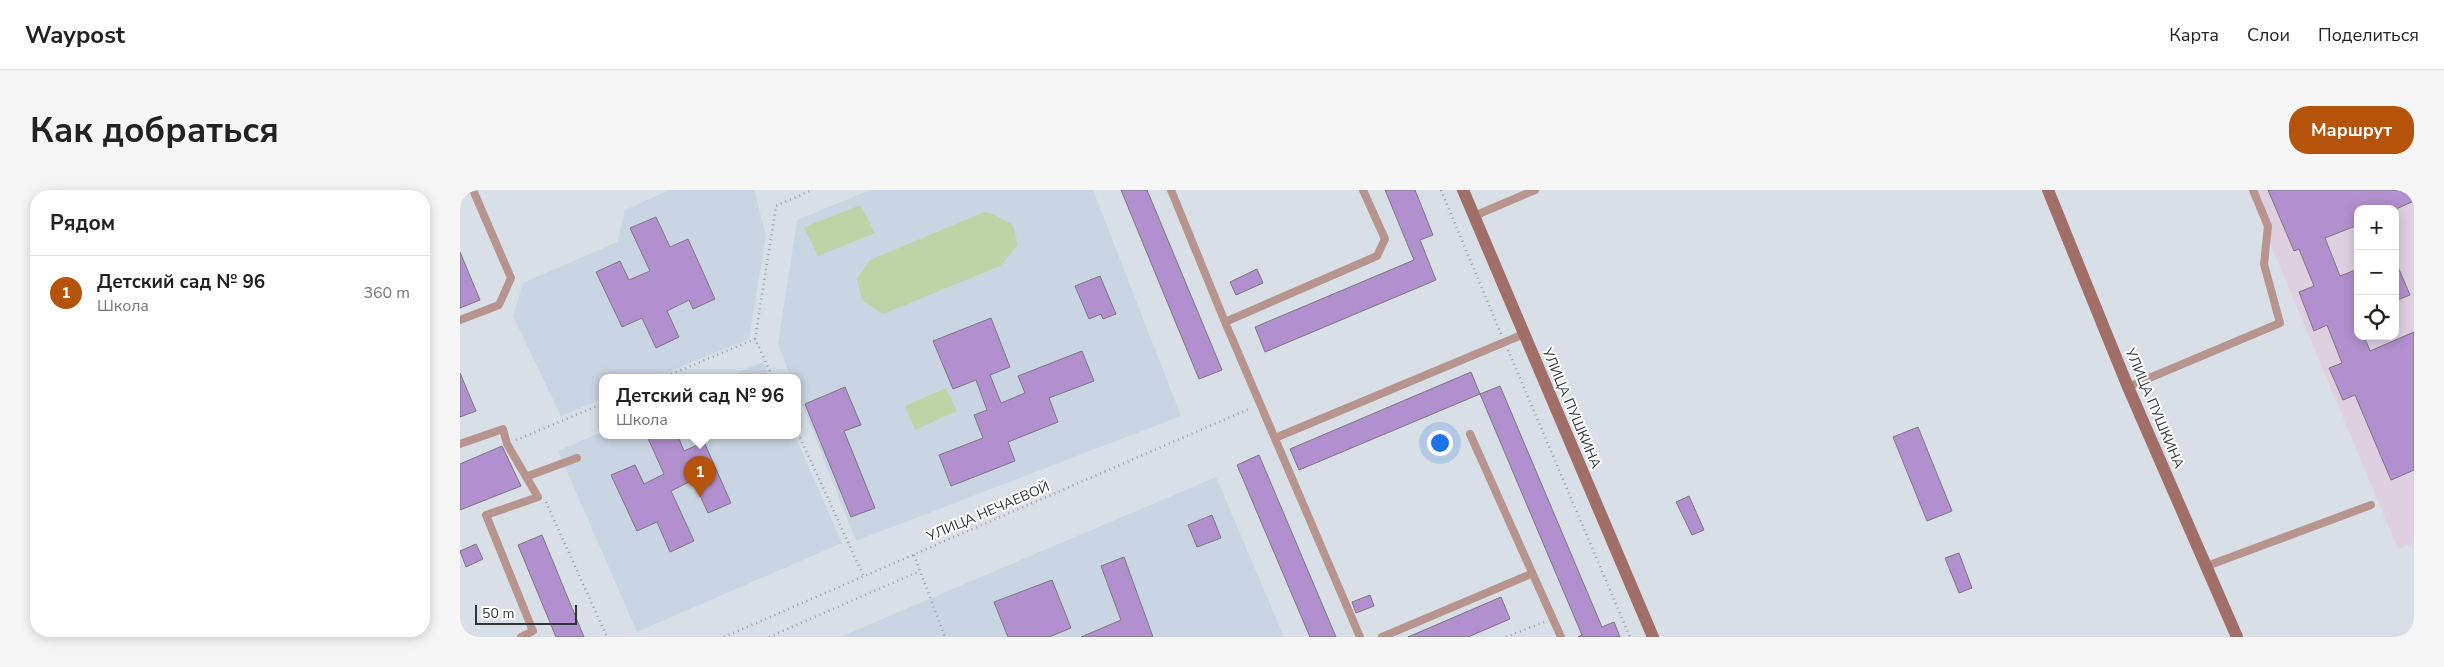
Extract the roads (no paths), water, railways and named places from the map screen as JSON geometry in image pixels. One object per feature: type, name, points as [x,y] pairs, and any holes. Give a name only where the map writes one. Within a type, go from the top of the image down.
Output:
[{"type":"street","name":"УЛИЦА ПУШКИНА","points":[[1463,190],[1652,637]]},
{"type":"street","name":"УЛИЦА ПУШКИНА","points":[[2048,190],[2128,386],[2237,637]]},
{"type":"lane","points":[[460,320],[499,305],[512,278],[474,190]]},
{"type":"lane","points":[[1171,190],[1225,322],[1360,637]]},
{"type":"lane","points":[[1225,322],[1377,256],[1385,239],[1363,190]]},
{"type":"lane","points":[[1474,216],[1535,190]]},
{"type":"lane","points":[[2128,386],[2280,323],[2264,264],[2268,226],[2253,190]]},
{"type":"lane","points":[[1275,438],[1524,334]]},
{"type":"lane","points":[[460,444],[503,429],[507,444],[528,476],[538,497],[486,515],[534,632],[521,637]]},
{"type":"lane","points":[[1470,434],[1561,637]]},
{"type":"lane","points":[[528,476],[577,458]]},
{"type":"lane","points":[[2207,566],[2371,505]]},
{"type":"lane","points":[[1382,637],[1532,574]]},
{"type":"place","name":"Детский сад № 96","points":[[700,497]]}]
